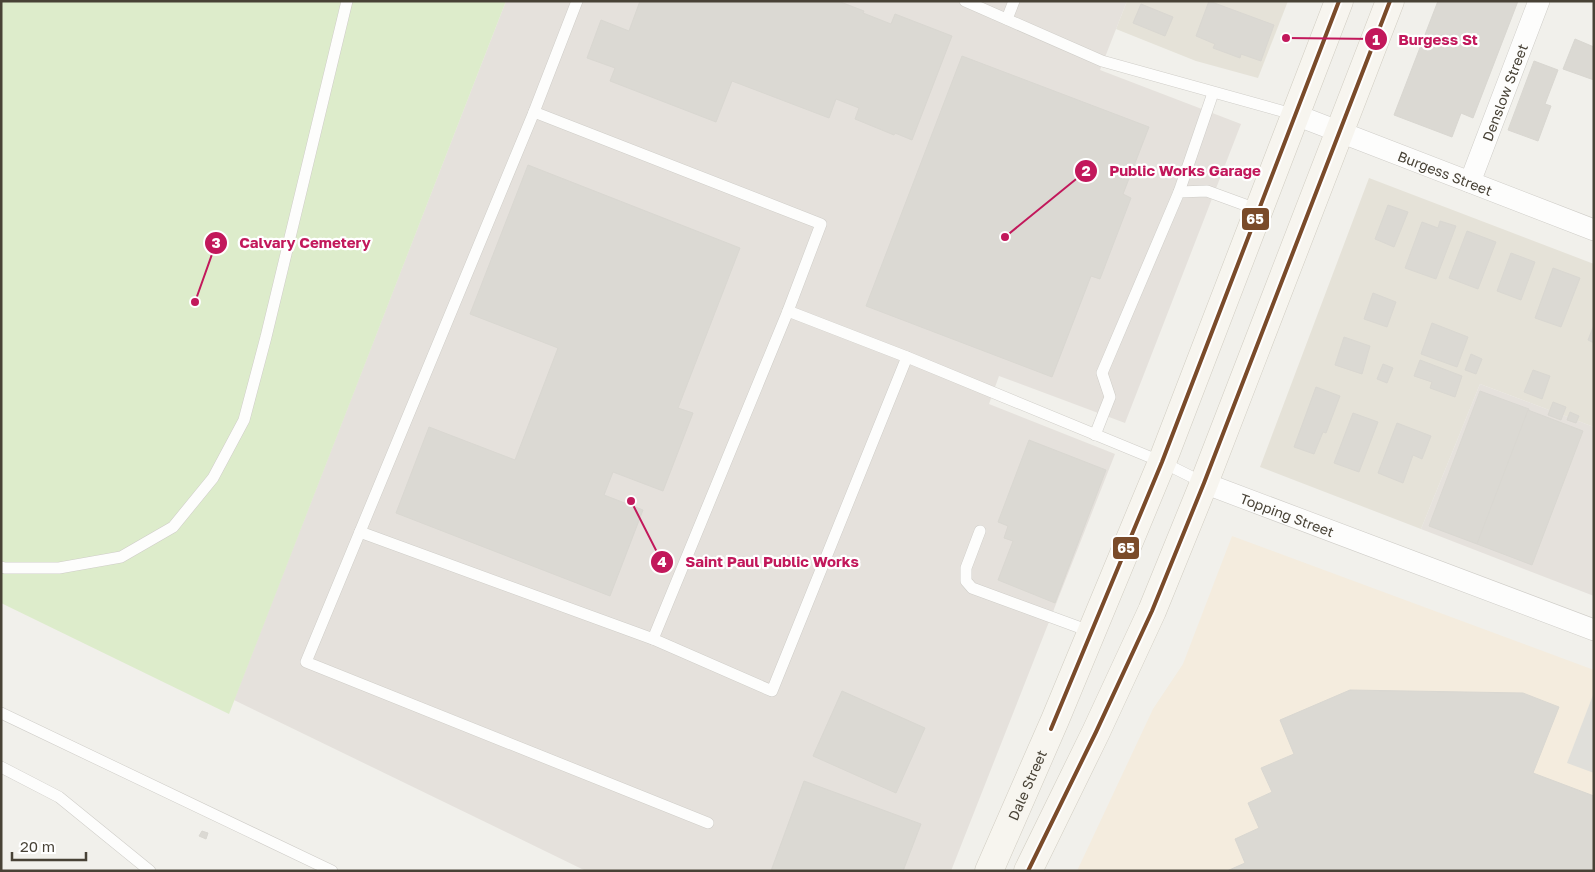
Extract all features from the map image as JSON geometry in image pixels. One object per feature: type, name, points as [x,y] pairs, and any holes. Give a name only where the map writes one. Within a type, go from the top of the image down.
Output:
[{"type":"main road","name":"Dale Street","points":[[989,871],[1055,720],[1162,462],[1339,1]]},
{"type":"main road","points":[[1028,871],[1096,732],[1152,611],[1204,483],[1390,1]]},
{"type":"street","name":"Denslow Street","points":[[1470,182],[1539,1]]},
{"type":"street","name":"Burgess Street","points":[[1296,115],[1594,230]]},
{"type":"street","name":"Topping Street","points":[[1204,483],[1594,630]]},
{"type":"lane","points":[[1,567],[59,568],[122,557],[173,527],[213,478],[244,420],[266,337],[347,1]]},
{"type":"lane","points":[[577,1],[534,112],[306,662],[708,823]]},
{"type":"lane","points":[[965,1],[1102,61],[1296,115]]},
{"type":"lane","points":[[1007,19],[1014,1]]},
{"type":"lane","points":[[1095,435],[1110,397],[1102,374],[1179,192],[1213,93]]},
{"type":"lane","points":[[534,112],[821,224],[788,311],[653,639]]},
{"type":"lane","points":[[1179,192],[1206,191],[1259,210]]},
{"type":"lane","name":"Topping Street","points":[[788,311],[907,357],[1162,462],[1204,483]]},
{"type":"lane","points":[[360,532],[653,639],[772,691],[907,357]]},
{"type":"lane","points":[[980,531],[966,568],[966,581],[972,588],[1092,632]]},
{"type":"lane","points":[[1,713],[332,871]]},
{"type":"lane","points":[[1,767],[59,797],[150,871]]},
{"type":"shaded area","points":[[506,1],[1127,1],[1100,70],[1241,124],[1125,423],[999,376],[989,404],[1115,454],[951,871],[586,871],[234,700]]},
{"type":"shaded area","points":[[1127,1],[1288,1],[1258,78],[1196,61],[1116,29]]},
{"type":"shaded area","points":[[1369,178],[1594,264],[1594,427],[1480,384],[1421,529],[1260,467]]},
{"type":"shaded area","points":[[1480,384],[1594,427],[1594,596],[1421,529]]},
{"type":"shaded area","points":[[1232,536],[1594,670],[1594,871],[1077,871],[1153,709],[1183,664]]},
{"type":"shaded area","points":[[1594,695],[1594,773],[1567,763]]},
{"type":"green space","points":[[1,1],[506,1],[229,714],[1,603]]},
{"type":"building","points":[[640,1],[838,1],[891,24],[895,14],[952,36],[912,140],[895,133],[894,135],[855,119],[859,108],[836,99],[829,118],[732,81],[716,122],[610,81],[615,68],[587,58],[601,20],[629,31]]},
{"type":"building","points":[[1209,1],[1274,25],[1261,61],[1241,54],[1240,58],[1213,48],[1215,44],[1196,36]]},
{"type":"building","points":[[1438,1],[1518,1],[1473,118],[1461,113],[1452,137],[1394,115]]},
{"type":"building","points":[[1141,4],[1173,17],[1165,36],[1133,23]]},
{"type":"building","points":[[1575,39],[1594,47],[1594,80],[1563,69]]},
{"type":"building","points":[[962,56],[1149,127],[1123,194],[1131,198],[1100,279],[1091,276],[1052,377],[866,306]]},
{"type":"building","points":[[1534,61],[1558,70],[1545,104],[1551,106],[1538,141],[1508,130]]},
{"type":"building","points":[[528,165],[740,248],[678,408],[693,413],[663,491],[613,472],[604,495],[643,510],[610,596],[396,513],[429,427],[515,460],[558,348],[470,314]]},
{"type":"building","points":[[1388,205],[1408,212],[1394,247],[1375,239]]},
{"type":"building","points":[[1440,221],[1456,226],[1436,279],[1405,268],[1422,222],[1438,228]]},
{"type":"building","points":[[1467,231],[1496,242],[1478,289],[1449,278]]},
{"type":"building","points":[[1511,253],[1535,262],[1521,300],[1497,291]]},
{"type":"building","points":[[1553,268],[1580,278],[1561,327],[1535,318]]},
{"type":"building","points":[[1373,293],[1396,302],[1387,327],[1364,319]]},
{"type":"building","points":[[1432,323],[1468,337],[1457,367],[1421,354]]},
{"type":"building","points":[[1594,325],[1594,343],[1588,340]]},
{"type":"building","points":[[1344,337],[1370,346],[1362,374],[1335,365]]},
{"type":"building","points":[[1471,354],[1482,359],[1476,374],[1465,370]]},
{"type":"building","points":[[1420,360],[1462,376],[1455,397],[1430,388],[1432,382],[1414,376]]},
{"type":"building","points":[[1383,364],[1393,368],[1387,383],[1377,379]]},
{"type":"building","points":[[1533,370],[1550,376],[1542,399],[1524,392]]},
{"type":"building","points":[[1316,387],[1340,396],[1326,433],[1323,432],[1314,454],[1294,447]]},
{"type":"building","points":[[1480,391],[1529,409],[1477,544],[1429,526]]},
{"type":"building","points":[[1553,402],[1566,407],[1561,420],[1548,415]]},
{"type":"building","points":[[1528,410],[1583,431],[1532,565],[1477,544]]},
{"type":"building","points":[[1570,412],[1579,416],[1576,423],[1567,420]]},
{"type":"building","points":[[1353,413],[1378,422],[1359,472],[1334,463]]},
{"type":"building","points":[[1397,423],[1431,436],[1422,459],[1413,455],[1403,483],[1378,473]]},
{"type":"building","points":[[1029,440],[1106,470],[1055,603],[998,580],[1013,541],[1004,538],[1008,526],[998,522]]},
{"type":"building","points":[[1350,690],[1523,693],[1559,707],[1533,773],[1594,796],[1594,871],[1227,871],[1245,863],[1235,839],[1259,828],[1248,803],[1272,792],[1261,768],[1294,754],[1280,720]]},
{"type":"building","points":[[842,691],[925,728],[896,793],[813,756]]},
{"type":"building","points":[[804,781],[921,824],[903,871],[771,871]]},
{"type":"building","points":[[202,831],[208,833],[206,839],[199,836]]},
{"type":"transit line","name":"65","points":[[1051,729],[1162,462],[1339,1]]},
{"type":"transit line","name":"65","points":[[1028,871],[1096,732],[1152,611],[1204,483],[1390,1]]},
{"type":"place","name":"Burgess St","points":[[1286,38]]},
{"type":"place","name":"Public Works Garage","points":[[1005,237]]},
{"type":"place","name":"Calvary Cemetery","points":[[195,302]]},
{"type":"place","name":"Saint Paul Public Works","points":[[631,501]]}]
